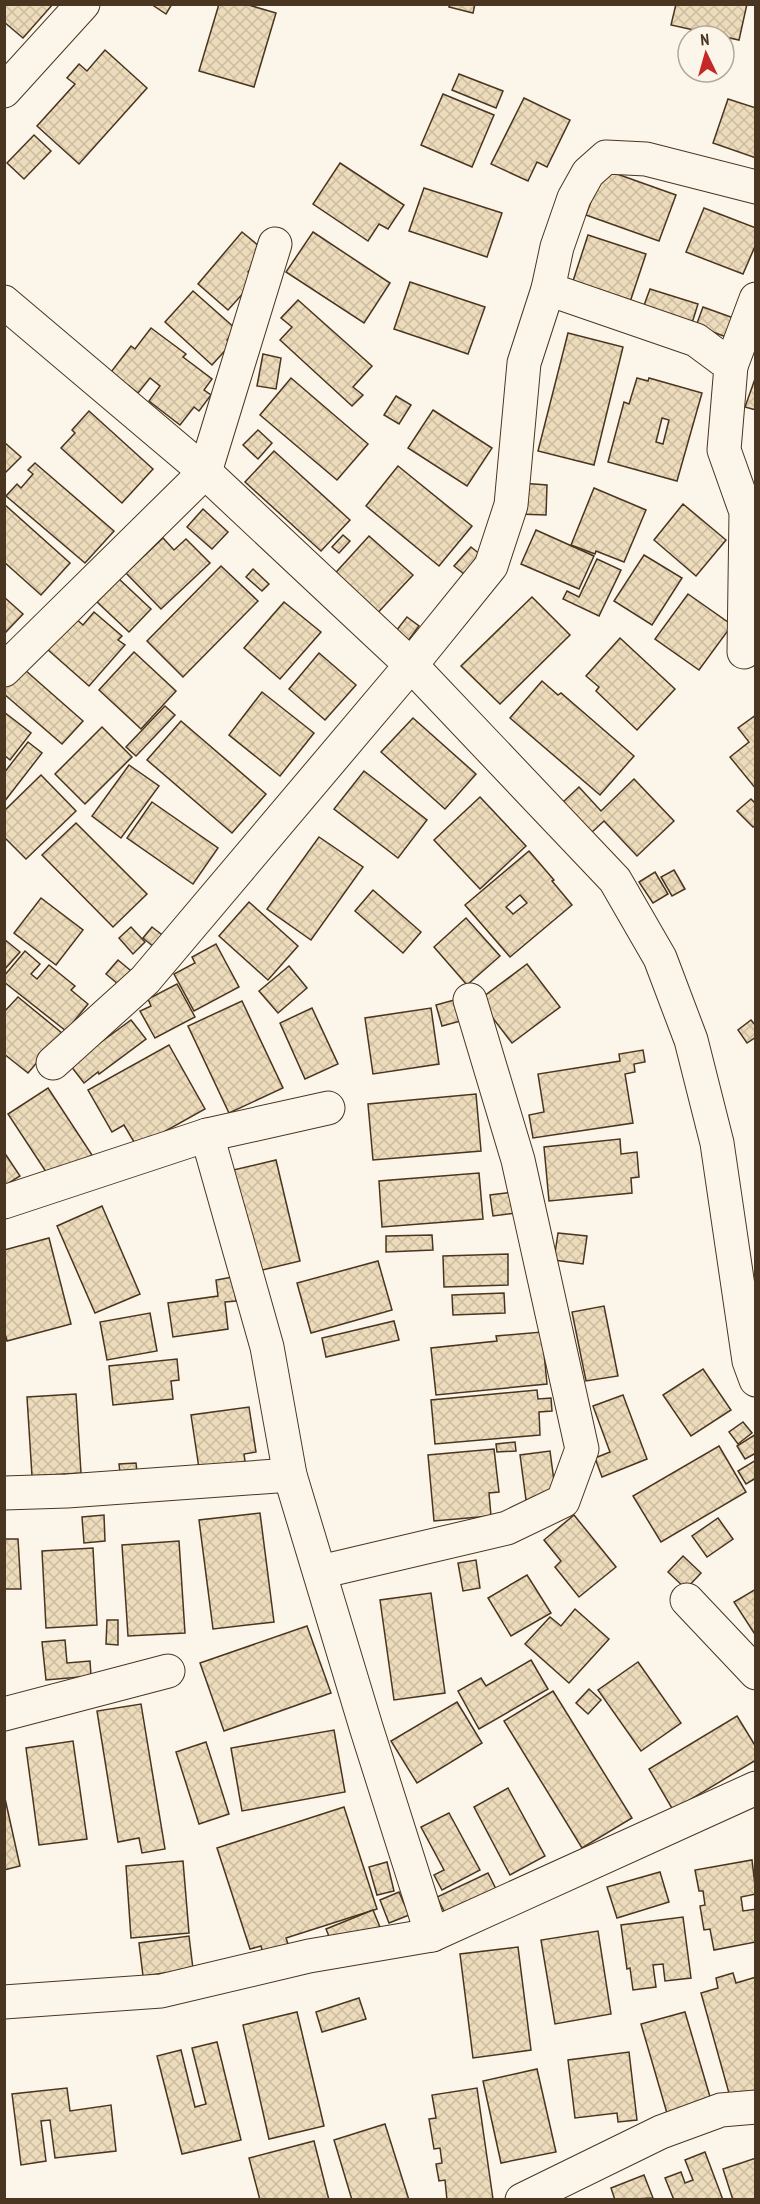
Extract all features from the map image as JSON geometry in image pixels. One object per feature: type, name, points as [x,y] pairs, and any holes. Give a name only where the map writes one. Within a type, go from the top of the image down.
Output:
[{"type":"street","points":[[4,92],[83,4]]},
{"type":"street","points":[[53,1063],[145,980],[411,665],[491,566],[511,505],[524,363],[548,289],[557,247],[574,198],[588,173],[606,157],[646,159],[756,187]]},
{"type":"street","points":[[4,670],[206,472],[275,244]]},
{"type":"street","points":[[548,289],[696,340],[731,366]]},
{"type":"street","points":[[744,652],[746,512],[724,450],[731,366],[756,299]]},
{"type":"street","points":[[4,302],[206,472],[411,665],[615,880],[660,958],[691,1040],[717,1143],[749,1361],[756,1380]]},
{"type":"street","points":[[320,1572],[507,1528],[563,1501],[582,1449],[518,1160],[470,1000]]},
{"type":"street","points":[[4,1202],[207,1135],[328,1108]]},
{"type":"street","points":[[207,1135],[267,1347],[290,1475],[432,1935]]},
{"type":"street","points":[[4,1493],[67,1491],[290,1475]]},
{"type":"street","points":[[687,1600],[756,1673]]},
{"type":"street","points":[[4,1714],[168,1671]]},
{"type":"street","points":[[4,2002],[161,1991],[309,1956],[432,1935],[756,1788]]},
{"type":"street","points":[[522,2199],[564,2191],[661,2132],[721,2110],[756,2107]]},
{"type":"building","points":[[4,4],[53,4],[23,38],[4,22]]},
{"type":"building","points":[[151,4],[172,4],[166,14]]},
{"type":"building","points":[[219,4],[245,4],[276,13],[254,87],[199,71]]},
{"type":"building","points":[[450,4],[475,4],[473,13],[449,7]]},
{"type":"building","points":[[676,4],[747,4],[739,40],[736,39],[736,24],[671,25]]},
{"type":"building","points":[[105,50],[147,88],[79,164],[37,126],[75,84],[67,78],[79,64],[87,71]]},
{"type":"building","points":[[459,74],[503,91],[496,108],[452,90]]},
{"type":"building","points":[[443,94],[494,115],[472,167],[421,145]]},
{"type":"building","points":[[524,98],[570,120],[547,167],[537,162],[528,181],[491,164]]},
{"type":"building","points":[[728,99],[756,108],[756,158],[713,143]]},
{"type":"building","points":[[34,135],[51,151],[24,179],[7,163]]},
{"type":"building","points":[[340,163],[404,205],[388,229],[379,224],[368,241],[313,204]]},
{"type":"building","points":[[603,169],[676,195],[659,241],[586,215]]},
{"type":"building","points":[[424,188],[502,213],[487,257],[409,231]]},
{"type":"building","points":[[704,208],[756,228],[756,244],[743,274],[686,252]]},
{"type":"building","points":[[242,232],[265,251],[248,272],[256,279],[228,310],[198,284]]},
{"type":"building","points":[[313,232],[390,283],[364,323],[286,272]]},
{"type":"building","points":[[588,235],[646,254],[630,302],[572,284]]},
{"type":"building","points":[[410,282],[485,307],[468,354],[394,329]]},
{"type":"building","points":[[650,289],[698,304],[692,323],[643,308]]},
{"type":"building","points":[[193,291],[236,329],[227,340],[231,344],[212,365],[165,322]]},
{"type":"building","points":[[298,300],[372,366],[353,387],[363,395],[352,406],[280,340],[292,327],[281,318]]},
{"type":"building","points":[[703,307],[739,320],[732,339],[696,326]]},
{"type":"building","points":[[151,328],[186,354],[183,357],[212,379],[204,390],[211,395],[199,411],[194,407],[180,425],[149,401],[160,386],[150,378],[138,393],[111,372],[131,346],[135,349]]},
{"type":"building","points":[[568,333],[623,347],[594,465],[538,451]]},
{"type":"building","points":[[263,354],[281,358],[276,389],[257,386]]},
{"type":"building","points":[[756,376],[756,410],[745,407]]},
{"type":"building","points":[[291,378],[368,444],[337,480],[260,415]]},
{"type":"building","points":[[637,378],[648,381],[649,378],[702,393],[677,481],[608,462],[624,402],[629,404]],"holes":[[[662,418],[669,420],[663,444],[656,442]]]},
{"type":"building","points":[[396,396],[411,405],[399,424],[384,415]]},
{"type":"building","points":[[433,410],[492,448],[467,486],[408,448]]},
{"type":"building","points":[[89,411],[153,469],[122,503],[61,448],[75,433],[72,430]]},
{"type":"building","points":[[258,430],[272,443],[258,459],[243,445]]},
{"type":"building","points":[[4,442],[21,457],[4,474]]},
{"type":"building","points":[[274,451],[350,520],[321,551],[245,482]]},
{"type":"building","points":[[35,463],[114,531],[85,563],[6,496],[17,484],[21,488],[33,474],[28,470]]},
{"type":"building","points":[[398,466],[472,526],[439,566],[366,506]]},
{"type":"building","points":[[520,483],[547,485],[546,515],[518,514]]},
{"type":"building","points":[[594,488],[646,510],[624,562],[596,551],[595,554],[571,545]]},
{"type":"building","points":[[4,504],[70,563],[41,595],[4,562]]},
{"type":"building","points":[[683,504],[726,540],[696,576],[654,540]]},
{"type":"building","points":[[203,509],[228,532],[212,549],[187,527]]},
{"type":"building","points":[[536,530],[594,556],[579,589],[521,564]]},
{"type":"building","points":[[343,535],[350,541],[339,553],[332,547]]},
{"type":"building","points":[[369,536],[413,575],[372,619],[329,580]]},
{"type":"building","points":[[163,538],[174,550],[186,539],[210,563],[161,609],[126,573]]},
{"type":"building","points":[[471,547],[481,555],[464,574],[454,566]]},
{"type":"building","points":[[644,555],[682,578],[652,625],[614,601]]},
{"type":"building","points":[[597,559],[621,570],[599,616],[563,599],[567,591],[579,597]]},
{"type":"building","points":[[221,566],[258,601],[183,677],[147,641]]},
{"type":"building","points":[[253,569],[269,584],[262,591],[246,577]]},
{"type":"building","points":[[119,579],[151,609],[129,632],[97,602]]},
{"type":"building","points":[[688,594],[732,625],[699,670],[655,639]]},
{"type":"building","points":[[4,597],[23,614],[4,634]]},
{"type":"building","points":[[532,597],[570,635],[500,704],[461,666]]},
{"type":"building","points":[[284,602],[321,632],[280,679],[244,648]]},
{"type":"building","points":[[94,612],[122,636],[118,640],[125,645],[89,686],[47,649],[75,618],[83,625]]},
{"type":"building","points":[[407,617],[419,626],[405,645],[392,636]]},
{"type":"building","points":[[620,638],[675,689],[637,730],[596,691],[599,687],[586,676]]},
{"type":"building","points":[[134,652],[176,691],[141,729],[99,690]]},
{"type":"building","points":[[319,653],[356,685],[325,720],[289,689]]},
{"type":"building","points":[[17,663],[83,721],[62,744],[4,694],[4,676]]},
{"type":"building","points":[[542,681],[558,695],[561,693],[634,756],[600,795],[510,718]]},
{"type":"building","points":[[262,692],[314,733],[280,776],[229,735]]},
{"type":"building","points":[[165,706],[175,715],[136,756],[126,747]]},
{"type":"building","points":[[4,712],[31,733],[10,760],[4,755]]},
{"type":"building","points":[[756,715],[756,789],[730,757],[749,742],[738,728]]},
{"type":"building","points":[[413,718],[476,774],[445,809],[381,752]]},
{"type":"building","points":[[181,721],[266,794],[232,833],[147,760]]},
{"type":"building","points":[[102,727],[132,757],[85,804],[55,774]]},
{"type":"building","points":[[28,742],[42,753],[4,802],[4,773]]},
{"type":"building","points":[[129,765],[159,786],[121,838],[92,816]]},
{"type":"building","points":[[364,771],[427,820],[398,858],[334,809]]},
{"type":"building","points":[[41,775],[76,811],[26,859],[4,837],[4,811]]},
{"type":"building","points":[[634,779],[674,821],[637,856],[604,821],[591,833],[562,803],[579,787],[601,811]]},
{"type":"building","points":[[480,797],[526,846],[480,889],[434,840]]},
{"type":"building","points":[[751,799],[756,804],[756,825],[753,827],[737,811]]},
{"type":"building","points":[[152,802],[218,848],[193,884],[127,838]]},
{"type":"building","points":[[76,823],[147,894],[113,927],[42,855]]},
{"type":"building","points":[[319,837],[363,867],[311,940],[267,909]]},
{"type":"building","points":[[529,851],[572,905],[510,957],[465,905]],"holes":[[[520,895],[527,903],[513,914],[506,907]]]},
{"type":"building","points":[[674,870],[685,889],[672,896],[661,877]]},
{"type":"building","points":[[655,872],[668,894],[653,903],[639,882]]},
{"type":"building","points":[[373,890],[421,932],[403,953],[355,911]]},
{"type":"building","points":[[41,898],[83,930],[56,965],[14,933]]},
{"type":"building","points":[[249,902],[298,946],[268,980],[219,936]]},
{"type":"building","points":[[466,918],[500,956],[467,985],[434,947]]},
{"type":"building","points":[[131,927],[145,942],[133,954],[119,938]]},
{"type":"building","points":[[152,927],[170,941],[161,953],[143,938]]},
{"type":"building","points":[[4,939],[20,952],[4,970]]},
{"type":"building","points":[[216,944],[239,987],[194,1011],[174,974],[195,963],[192,957]]},
{"type":"building","points":[[25,951],[40,964],[31,974],[37,979],[49,965],[75,986],[71,990],[88,1004],[66,1031],[4,982],[4,976]]},
{"type":"building","points":[[118,960],[136,975],[124,989],[106,974]]},
{"type":"building","points":[[527,964],[560,1007],[512,1043],[479,1000]]},
{"type":"building","points":[[289,966],[307,988],[278,1013],[259,991]]},
{"type":"building","points":[[177,984],[195,1017],[155,1038],[140,1011],[151,1006],[148,999]]},
{"type":"building","points":[[18,997],[62,1033],[28,1073],[4,1054],[4,1012]]},
{"type":"building","points":[[458,999],[464,1020],[442,1026],[436,1005]]},
{"type":"building","points":[[242,1001],[283,1088],[229,1113],[188,1026]]},
{"type":"building","points":[[312,1008],[338,1064],[305,1079],[280,1023]]},
{"type":"building","points":[[431,1008],[439,1064],[373,1074],[365,1018]]},
{"type":"building","points":[[131,1020],[146,1039],[84,1083],[70,1065]]},
{"type":"building","points":[[751,1020],[756,1026],[756,1037],[747,1043],[738,1030]]},
{"type":"building","points":[[169,1045],[205,1109],[137,1147],[124,1125],[112,1132],[88,1090]]},
{"type":"building","points":[[643,1050],[645,1062],[634,1064],[635,1072],[625,1074],[633,1123],[533,1138],[529,1115],[544,1112],[538,1074],[620,1061],[619,1054]]},
{"type":"building","points":[[48,1088],[92,1155],[52,1181],[8,1114]]},
{"type":"building","points":[[476,1094],[481,1151],[373,1160],[368,1104]]},
{"type":"building","points":[[620,1139],[621,1154],[637,1152],[639,1177],[631,1178],[632,1193],[549,1201],[544,1147]]},
{"type":"building","points":[[4,1152],[20,1176],[4,1186]]},
{"type":"building","points":[[276,1160],[300,1261],[254,1272],[229,1171]]},
{"type":"building","points":[[479,1173],[483,1219],[382,1227],[379,1181]]},
{"type":"building","points":[[513,1192],[516,1213],[493,1216],[490,1195]]},
{"type":"building","points":[[102,1206],[140,1294],[95,1313],[57,1226]]},
{"type":"building","points":[[558,1233],[587,1236],[583,1264],[554,1260]]},
{"type":"building","points":[[432,1235],[433,1250],[386,1252],[386,1236]]},
{"type":"building","points":[[49,1238],[71,1324],[7,1341],[4,1330],[4,1250]]},
{"type":"building","points":[[508,1254],[508,1285],[444,1287],[443,1256]]},
{"type":"building","points":[[378,1261],[392,1310],[311,1333],[297,1283]]},
{"type":"building","points":[[233,1277],[236,1301],[225,1302],[228,1329],[173,1337],[168,1303],[218,1296],[216,1280]]},
{"type":"building","points":[[504,1293],[505,1313],[453,1315],[452,1295]]},
{"type":"building","points":[[604,1306],[618,1376],[586,1381],[572,1312]]},
{"type":"building","points":[[150,1313],[157,1351],[107,1360],[100,1322]]},
{"type":"building","points":[[394,1321],[399,1340],[326,1357],[322,1338]]},
{"type":"building","points":[[542,1332],[547,1384],[436,1395],[431,1348],[497,1341],[496,1336]]},
{"type":"building","points":[[177,1359],[179,1380],[171,1381],[173,1399],[113,1405],[109,1366]]},
{"type":"building","points":[[703,1369],[731,1410],[691,1436],[663,1395]]},
{"type":"building","points":[[537,1390],[538,1399],[551,1398],[552,1411],[539,1412],[540,1435],[435,1444],[431,1400]]},
{"type":"building","points":[[76,1394],[81,1473],[32,1476],[27,1397]]},
{"type":"building","points":[[623,1395],[647,1459],[602,1477],[595,1458],[610,1452],[593,1406]]},
{"type":"building","points":[[249,1407],[256,1452],[244,1454],[246,1468],[200,1475],[191,1415]]},
{"type":"building","points":[[743,1422],[752,1433],[738,1444],[729,1432]]},
{"type":"building","points":[[756,1434],[756,1453],[745,1459],[737,1446]]},
{"type":"building","points":[[515,1442],[516,1451],[497,1452],[496,1444]]},
{"type":"building","points":[[719,1446],[746,1492],[661,1542],[633,1496]]},
{"type":"building","points":[[494,1449],[499,1492],[489,1493],[491,1516],[434,1521],[428,1455]]},
{"type":"building","points":[[550,1451],[556,1496],[526,1500],[520,1455]]},
{"type":"building","points":[[756,1460],[756,1478],[746,1484],[738,1471]]},
{"type":"building","points":[[136,1463],[138,1480],[121,1482],[119,1464]]},
{"type":"building","points":[[260,1513],[274,1622],[213,1629],[199,1520]]},
{"type":"building","points":[[104,1515],[105,1541],[84,1543],[82,1517]]},
{"type":"building","points":[[574,1515],[616,1567],[579,1597],[555,1567],[561,1561],[544,1540]]},
{"type":"building","points":[[718,1518],[733,1539],[707,1557],[692,1536]]},
{"type":"building","points":[[4,1539],[18,1539],[21,1589],[4,1589]]},
{"type":"building","points":[[179,1541],[185,1633],[128,1636],[122,1545]]},
{"type":"building","points":[[93,1548],[97,1625],[46,1628],[42,1551]]},
{"type":"building","points":[[683,1556],[701,1573],[686,1589],[668,1572]]},
{"type":"building","points":[[476,1560],[480,1588],[463,1591],[458,1563]]},
{"type":"building","points":[[527,1575],[551,1613],[511,1636],[488,1598]]},
{"type":"building","points":[[756,1589],[756,1636],[734,1602]]},
{"type":"building","points":[[431,1593],[445,1693],[394,1700],[380,1600]]},
{"type":"building","points":[[575,1609],[609,1639],[569,1683],[525,1644],[550,1617],[561,1626]]},
{"type":"building","points":[[107,1620],[118,1620],[118,1645],[106,1644]]},
{"type":"building","points":[[307,1626],[331,1693],[224,1731],[200,1663]]},
{"type":"building","points":[[65,1640],[67,1663],[90,1661],[91,1676],[46,1680],[42,1642]]},
{"type":"building","points":[[531,1660],[548,1689],[479,1729],[458,1691],[481,1678],[486,1686]]},
{"type":"building","points":[[638,1662],[681,1723],[641,1751],[598,1690]]},
{"type":"building","points":[[589,1689],[601,1700],[588,1714],[576,1703]]},
{"type":"building","points":[[553,1691],[632,1818],[582,1848],[504,1721]]},
{"type":"building","points":[[457,1702],[482,1743],[417,1783],[391,1741]]},
{"type":"building","points":[[141,1704],[165,1849],[142,1853],[139,1838],[118,1842],[97,1711]]},
{"type":"building","points":[[737,1716],[756,1747],[756,1760],[673,1810],[649,1769]]},
{"type":"building","points":[[334,1730],[345,1792],[242,1811],[231,1748]]},
{"type":"building","points":[[73,1741],[87,1839],[39,1845],[26,1748]]},
{"type":"building","points":[[206,1742],[229,1814],[199,1824],[176,1752]]},
{"type":"building","points":[[508,1788],[545,1856],[510,1875],[474,1807]]},
{"type":"building","points":[[4,1794],[20,1866],[4,1870]]},
{"type":"building","points":[[344,1807],[377,1909],[286,1938],[291,1953],[265,1961],[261,1946],[250,1949],[217,1848]]},
{"type":"building","points":[[449,1813],[480,1870],[442,1890],[434,1875],[444,1870],[421,1827]]},
{"type":"building","points":[[752,1860],[756,1894],[741,1897],[743,1911],[756,1909],[756,1942],[714,1950],[710,1929],[704,1930],[700,1906],[705,1905],[703,1891],[699,1891],[695,1870]]},
{"type":"building","points":[[183,1861],[189,1933],[131,1938],[126,1866]]},
{"type":"building","points":[[387,1862],[394,1891],[377,1895],[369,1867]]},
{"type":"building","points":[[660,1872],[669,1902],[617,1918],[607,1887]]},
{"type":"building","points":[[488,1873],[497,1891],[446,1915],[437,1897]]},
{"type":"building","points":[[399,1892],[409,1915],[389,1923],[380,1900]]},
{"type":"building","points":[[373,1910],[380,1927],[333,1946],[326,1929]]},
{"type":"building","points":[[683,1917],[691,1978],[665,1981],[663,1964],[653,1965],[656,1987],[633,1990],[630,1968],[627,1969],[621,1925]]},
{"type":"building","points":[[598,1931],[611,2014],[555,2024],[541,1940]]},
{"type":"building","points":[[189,1936],[193,1969],[143,1976],[139,1943]]},
{"type":"building","points":[[518,1947],[531,2050],[473,2058],[460,1954]]},
{"type":"building","points":[[733,1973],[736,1983],[756,1977],[756,2092],[732,2104],[701,1993],[718,1988],[716,1978]]},
{"type":"building","points":[[359,1998],[366,2019],[322,2032],[316,2012]]},
{"type":"building","points":[[297,2012],[324,2126],[269,2139],[243,2025]]},
{"type":"building","points":[[685,2012],[713,2107],[669,2120],[641,2024]]},
{"type":"building","points":[[217,2042],[241,2140],[182,2154],[157,2056],[181,2050],[195,2107],[206,2104],[192,2048]]},
{"type":"building","points":[[629,2052],[637,2120],[618,2122],[617,2113],[575,2118],[568,2060]]},
{"type":"building","points":[[537,2069],[556,2152],[501,2163],[483,2081]]},
{"type":"building","points":[[67,2088],[70,2111],[111,2105],[116,2151],[55,2158],[50,2120],[41,2121],[46,2161],[21,2165],[12,2094]]},
{"type":"building","points":[[477,2088],[493,2199],[447,2200],[445,2180],[439,2181],[436,2164],[442,2163],[440,2148],[434,2149],[429,2119],[436,2118],[432,2095]]},
{"type":"building","points":[[385,2124],[409,2200],[352,2200],[334,2140]]},
{"type":"building","points":[[314,2141],[329,2200],[260,2200],[249,2158]]},
{"type":"building","points":[[705,2152],[723,2200],[674,2200],[665,2178],[681,2172],[685,2183],[693,2180],[685,2160]]},
{"type":"building","points":[[756,2158],[756,2200],[733,2200],[723,2169]]},
{"type":"building","points":[[644,2175],[653,2198],[615,2200],[611,2188]]}]
